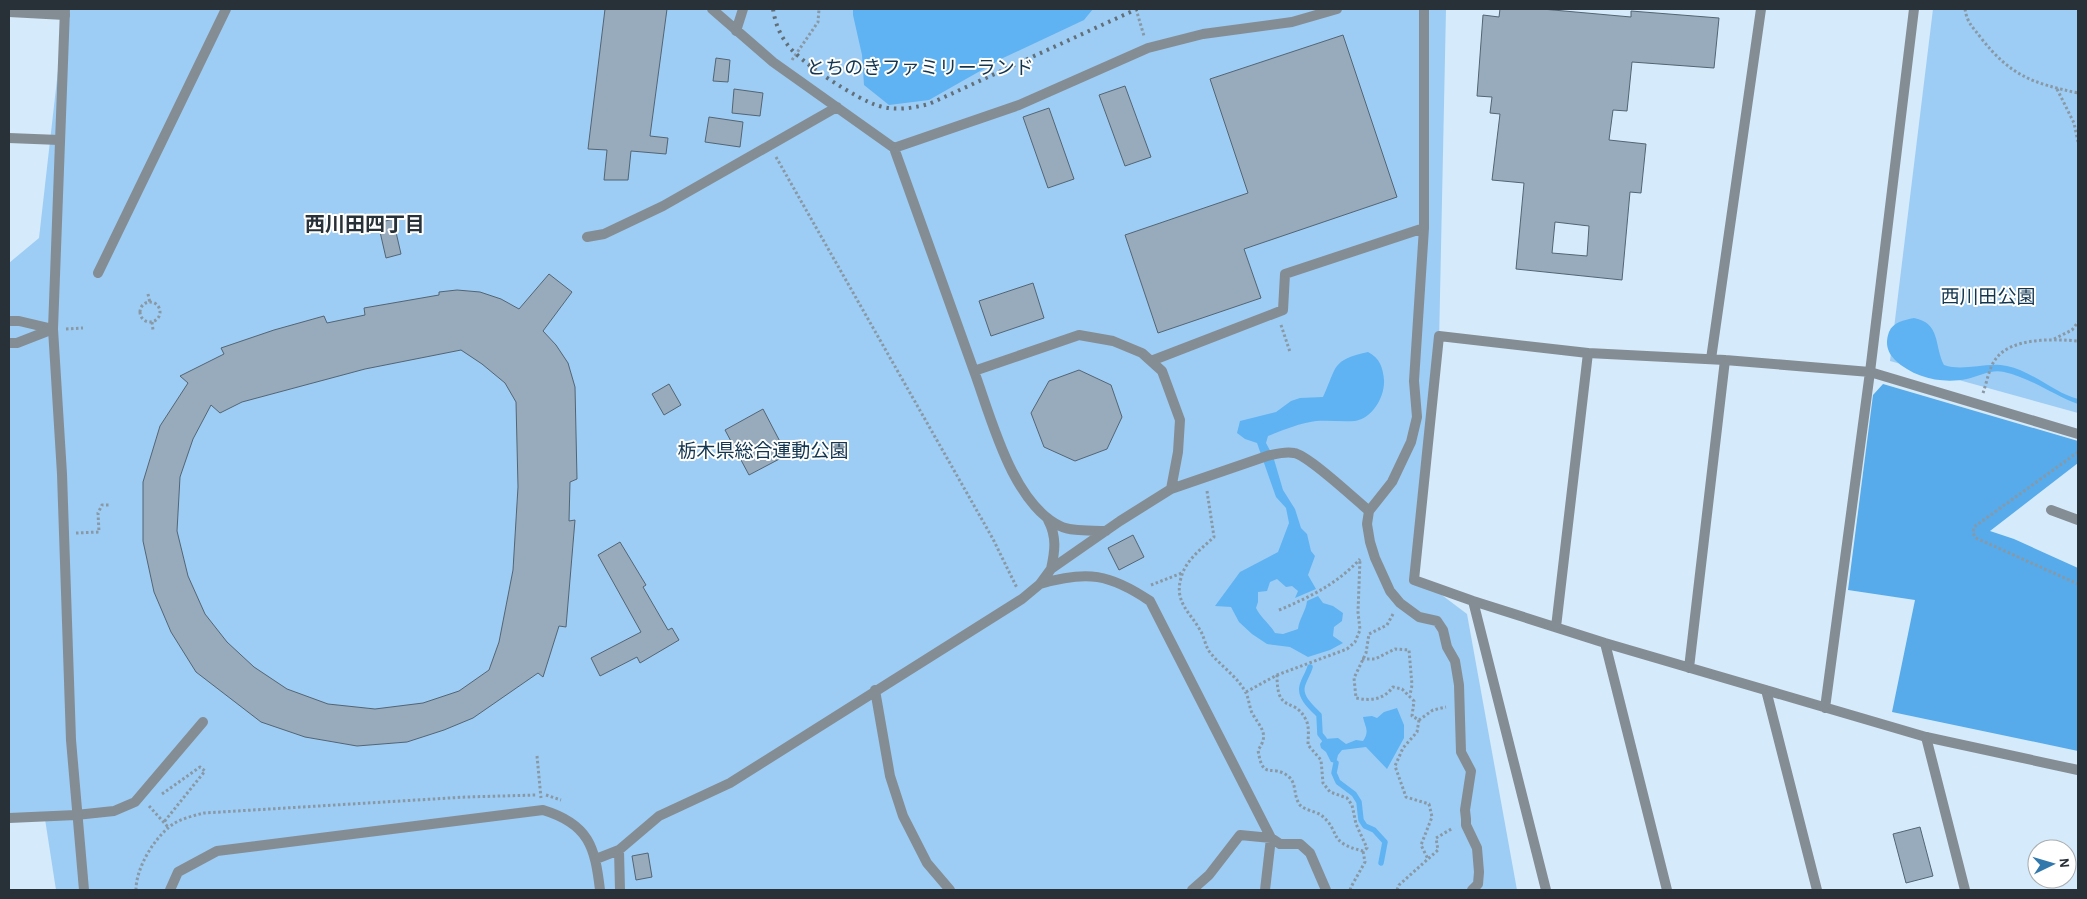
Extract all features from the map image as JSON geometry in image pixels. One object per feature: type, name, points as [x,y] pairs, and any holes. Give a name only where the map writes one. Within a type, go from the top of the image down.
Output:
[{"type":"street","points":[[98,273],[226,9]]},
{"type":"street","points":[[712,9],[785,70],[894,148],[1010,471],[1047,519],[1053,531],[1055,545],[1051,569]]},
{"type":"street","points":[[736,31],[743,9]]},
{"type":"street","points":[[894,148],[1019,105],[1148,48],[1203,34],[1292,22],[1337,9]]},
{"type":"street","points":[[1424,9],[1424,228],[1414,381],[1417,418],[1411,442],[1392,482],[1369,511],[1367,524],[1370,542],[1390,590],[1400,603],[1419,617],[1438,621],[1443,630],[1447,647],[1455,661],[1459,692],[1461,752],[1472,771],[1466,810],[1466,825],[1477,848],[1479,872],[1478,884],[1472,890]]},
{"type":"street","points":[[1711,359],[1761,9]]},
{"type":"street","points":[[1824,708],[1870,372],[1914,9]]},
{"type":"street","points":[[9,12],[65,12],[53,329],[64,533],[71,740],[84,890]]},
{"type":"street","points":[[587,238],[604,234],[628,224],[837,107]]},
{"type":"street","points":[[9,138],[59,140]]},
{"type":"street","points":[[1150,361],[1283,310],[1286,274],[1424,228]]},
{"type":"street","points":[[9,321],[20,321],[53,329]]},
{"type":"street","points":[[9,343],[17,343],[53,329]]},
{"type":"street","points":[[974,371],[1079,335],[1113,341],[1142,353],[1162,371],[1180,420],[1178,452],[1171,489]]},
{"type":"street","points":[[2078,434],[1870,372],[1711,359],[1588,353],[1440,336],[1414,580],[1605,643],[1824,708],[1926,737],[2078,770]]},
{"type":"street","points":[[1556,627],[1588,353]]},
{"type":"street","points":[[1689,668],[1725,360]]},
{"type":"street","points":[[596,859],[619,850],[659,816],[730,783],[1022,599],[1040,584],[1051,569],[1171,489],[1267,456],[1280,453],[1296,453],[1315,466],[1369,511]]},
{"type":"street","points":[[2051,510],[2078,520]]},
{"type":"street","points":[[1047,519],[1062,527],[1106,531]]},
{"type":"street","points":[[1040,584],[1056,579],[1089,576],[1107,578],[1136,591],[1150,601],[1271,838],[1265,890]]},
{"type":"street","points":[[1473,601],[1546,890]]},
{"type":"street","points":[[1605,643],[1667,890]]},
{"type":"street","points":[[875,690],[890,776],[902,816],[927,863],[950,890]]},
{"type":"street","points":[[1766,690],[1817,890]]},
{"type":"street","points":[[9,818],[114,811],[135,802],[203,722]]},
{"type":"street","points":[[1926,737],[1965,890]]},
{"type":"street","points":[[170,890],[178,872],[217,852],[541,810],[562,816],[589,840],[596,859],[600,890]]},
{"type":"street","points":[[1192,890],[1209,875],[1240,835],[1271,838],[1280,844],[1300,844],[1310,853],[1326,890]]},
{"type":"street","points":[[619,850],[620,890]]},
{"type":"path","points":[[785,70],[818,22],[819,9]]},
{"type":"path","points":[[1136,9],[1148,48]]},
{"type":"path","points":[[1965,9],[1967,20],[1997,58],[2019,75],[2042,85],[2078,93]]},
{"type":"path","points":[[2057,89],[2074,123],[2078,142]]},
{"type":"path","points":[[769,146],[993,539],[1022,599]]},
{"type":"path","points":[[148,294],[150,303]]},
{"type":"path","points":[[150,303],[157,305],[160,312],[158,318],[152,322],[146,322],[140,313],[143,305],[150,303]]},
{"type":"path","points":[[1276,312],[1290,352]]},
{"type":"path","points":[[152,322],[153,330]]},
{"type":"path","points":[[2054,339],[2072,330],[2078,322]]},
{"type":"path","points":[[1980,404],[1994,361],[2002,351],[2016,344],[2054,339],[2078,341]]},
{"type":"path","points":[[2078,452],[1974,527],[1973,533],[1976,538],[2078,584]]},
{"type":"path","points":[[1205,478],[1214,537],[1189,561],[1183,573],[1179,592],[1185,611],[1200,629],[1209,651],[1233,674],[1246,692],[1251,710],[1263,729],[1263,743],[1258,750],[1260,764],[1267,771],[1283,773],[1289,778],[1294,783],[1294,792],[1301,806],[1323,816],[1338,841],[1347,848],[1363,851]]},
{"type":"path","points":[[64,533],[99,532],[100,509],[102,505],[110,505]]},
{"type":"path","points":[[1279,610],[1317,593],[1344,576],[1360,559],[1370,542]]},
{"type":"path","points":[[1246,692],[1277,675],[1347,649],[1355,642],[1360,630],[1358,612],[1360,559]]},
{"type":"path","points":[[1136,591],[1183,573]]},
{"type":"path","points":[[1400,603],[1387,625],[1369,634],[1354,678],[1356,698],[1375,700],[1387,695],[1393,687],[1402,689],[1414,701],[1412,716],[1419,720]]},
{"type":"path","points":[[1362,659],[1375,659],[1395,650],[1409,650],[1412,685],[1410,696]]},
{"type":"path","points":[[1277,675],[1277,692],[1282,700],[1301,712],[1306,719],[1309,728],[1308,745],[1321,760],[1323,783],[1330,792],[1347,798],[1352,805],[1356,824],[1367,848],[1363,851]]},
{"type":"path","points":[[1428,859],[1421,845],[1432,817],[1429,804],[1406,797],[1395,766],[1403,748],[1417,732],[1419,720],[1433,710],[1451,706],[1459,692]]},
{"type":"path","points":[[537,756],[541,810]]},
{"type":"path","points":[[164,822],[205,771],[200,767],[147,805],[168,827]]},
{"type":"path","points":[[1397,890],[1398,885],[1438,850],[1436,838],[1466,819]]},
{"type":"path","points":[[1350,890],[1365,862],[1363,851]]},
{"type":"green space","name":"栃木県総合運動公園","points":[[65,9],[1446,9],[1439,344],[1414,574],[1467,614],[1517,890],[56,890],[45,819],[9,821],[9,263],[39,238]]},
{"type":"green space","name":"西川田公園","points":[[1933,9],[2078,9],[2078,413],[1890,361]]},
{"type":"shaded area","points":[[853,9],[1093,9],[1084,20],[1003,58],[929,100],[889,105],[864,85],[862,55]]},
{"type":"shaded area","points":[[1914,318],[1923,321],[1933,330],[1944,365],[1952,367],[2007,366],[2035,377],[2061,392],[2078,399],[2078,404],[2023,378],[1999,371],[1967,379],[1948,381],[1929,378],[1911,371],[1892,357],[1887,340],[1893,326]]},
{"type":"shaded area","points":[[1368,352],[1380,364],[1384,380],[1380,400],[1372,412],[1355,421],[1316,421],[1298,425],[1268,436],[1266,443],[1273,456],[1283,490],[1295,509],[1301,528],[1307,534],[1311,551],[1315,556],[1308,575],[1316,589],[1295,598],[1298,591],[1292,586],[1286,587],[1277,579],[1270,582],[1267,591],[1258,592],[1256,608],[1275,633],[1283,634],[1298,629],[1307,601],[1318,596],[1323,603],[1333,606],[1343,613],[1342,621],[1334,627],[1333,636],[1343,643],[1330,650],[1308,657],[1290,647],[1267,644],[1239,622],[1231,607],[1215,606],[1240,572],[1278,552],[1289,523],[1286,508],[1276,497],[1257,443],[1245,439],[1237,433],[1240,421],[1276,412],[1291,401],[1300,398],[1323,397],[1337,366],[1341,362],[1347,358]]},
{"type":"shaded area","points":[[1883,384],[2078,441],[2078,463],[1990,531],[2014,539],[2078,568],[2078,751],[1892,712],[1915,600],[1848,590],[1873,395]]},
{"type":"shaded area","points":[[1397,708],[1404,725],[1404,738],[1387,769],[1366,747],[1342,750],[1338,755],[1336,763],[1331,762],[1326,752],[1321,748],[1320,744],[1324,739],[1338,738],[1346,744],[1356,740],[1363,741],[1367,732],[1363,717],[1372,716],[1377,718],[1384,712]]},
{"type":"building","points":[[605,9],[667,9],[650,136],[668,138],[666,154],[631,151],[628,180],[604,180],[607,150],[588,149]]},
{"type":"building","points":[[1500,9],[1542,9],[1631,17],[1631,11],[1719,18],[1714,68],[1632,62],[1627,111],[1613,110],[1609,140],[1646,144],[1641,193],[1630,192],[1622,280],[1516,269],[1524,183],[1492,180],[1500,114],[1490,113],[1492,97],[1477,96],[1483,15],[1499,17]],"holes":[[[1555,222],[1589,226],[1587,256],[1552,253]]]},
{"type":"building","points":[[1343,35],[1397,197],[1244,249],[1261,298],[1158,333],[1125,235],[1248,193],[1210,79]]},
{"type":"building","points":[[716,58],[730,60],[728,82],[713,81]]},
{"type":"building","points":[[1125,86],[1151,157],[1125,166],[1099,95]]},
{"type":"building","points":[[734,89],[763,93],[760,116],[732,113]]},
{"type":"building","points":[[1049,108],[1074,179],[1048,188],[1023,117]]},
{"type":"building","points":[[709,117],[743,122],[740,147],[705,142]]},
{"type":"building","points":[[393,219],[401,254],[386,258],[378,223]]},
{"type":"building","points":[[549,274],[572,292],[543,331],[556,345],[568,363],[575,387],[577,479],[570,482],[569,521],[575,520],[566,627],[559,626],[543,677],[538,673],[473,718],[407,742],[357,746],[305,737],[261,722],[196,672],[171,632],[154,592],[143,541],[143,482],[160,426],[188,383],[180,376],[224,354],[221,348],[274,330],[324,316],[327,323],[365,315],[364,308],[439,295],[439,292],[457,290],[480,292],[501,299],[519,309]],"holes":[[[461,350],[505,383],[516,402],[518,487],[513,570],[499,642],[489,670],[459,691],[423,703],[375,709],[328,704],[287,689],[254,667],[227,642],[205,614],[188,576],[177,531],[180,477],[193,439],[211,405],[220,413],[242,402],[365,369]]]},
{"type":"building","points":[[1033,283],[1044,318],[991,336],[979,301]]},
{"type":"building","points":[[1079,370],[1111,385],[1122,417],[1107,449],[1075,461],[1044,447],[1031,413],[1049,381]]},
{"type":"building","points":[[669,384],[681,405],[664,415],[652,394]]},
{"type":"building","points":[[763,409],[787,455],[749,475],[725,430]]},
{"type":"building","points":[[1133,535],[1144,557],[1119,570],[1108,548]]},
{"type":"building","points":[[620,542],[646,585],[643,587],[668,630],[672,628],[679,640],[640,663],[637,657],[600,676],[591,658],[641,632],[598,555]]},
{"type":"building","points":[[1920,827],[1933,876],[1906,883],[1893,834]]},
{"type":"building","points":[[648,853],[652,877],[636,880],[632,856]]},
{"type":"waterway","points":[[1310,667],[1302,691],[1307,702],[1319,715],[1320,734],[1324,739]]},
{"type":"waterway","points":[[1336,763],[1334,773],[1338,782],[1354,794],[1359,802],[1361,820],[1365,826],[1374,830],[1385,842],[1381,863]]},
{"type":"railway","points":[[773,9],[776,23],[782,36],[787,44],[803,60],[830,80],[857,96],[885,108],[898,109],[929,104],[1137,9]]},
{"type":"district","name":"西川田四丁目","points":[[365,224]]},
{"type":"park label","name":"とちのきファミリーランド","points":[[920,67]]}]
